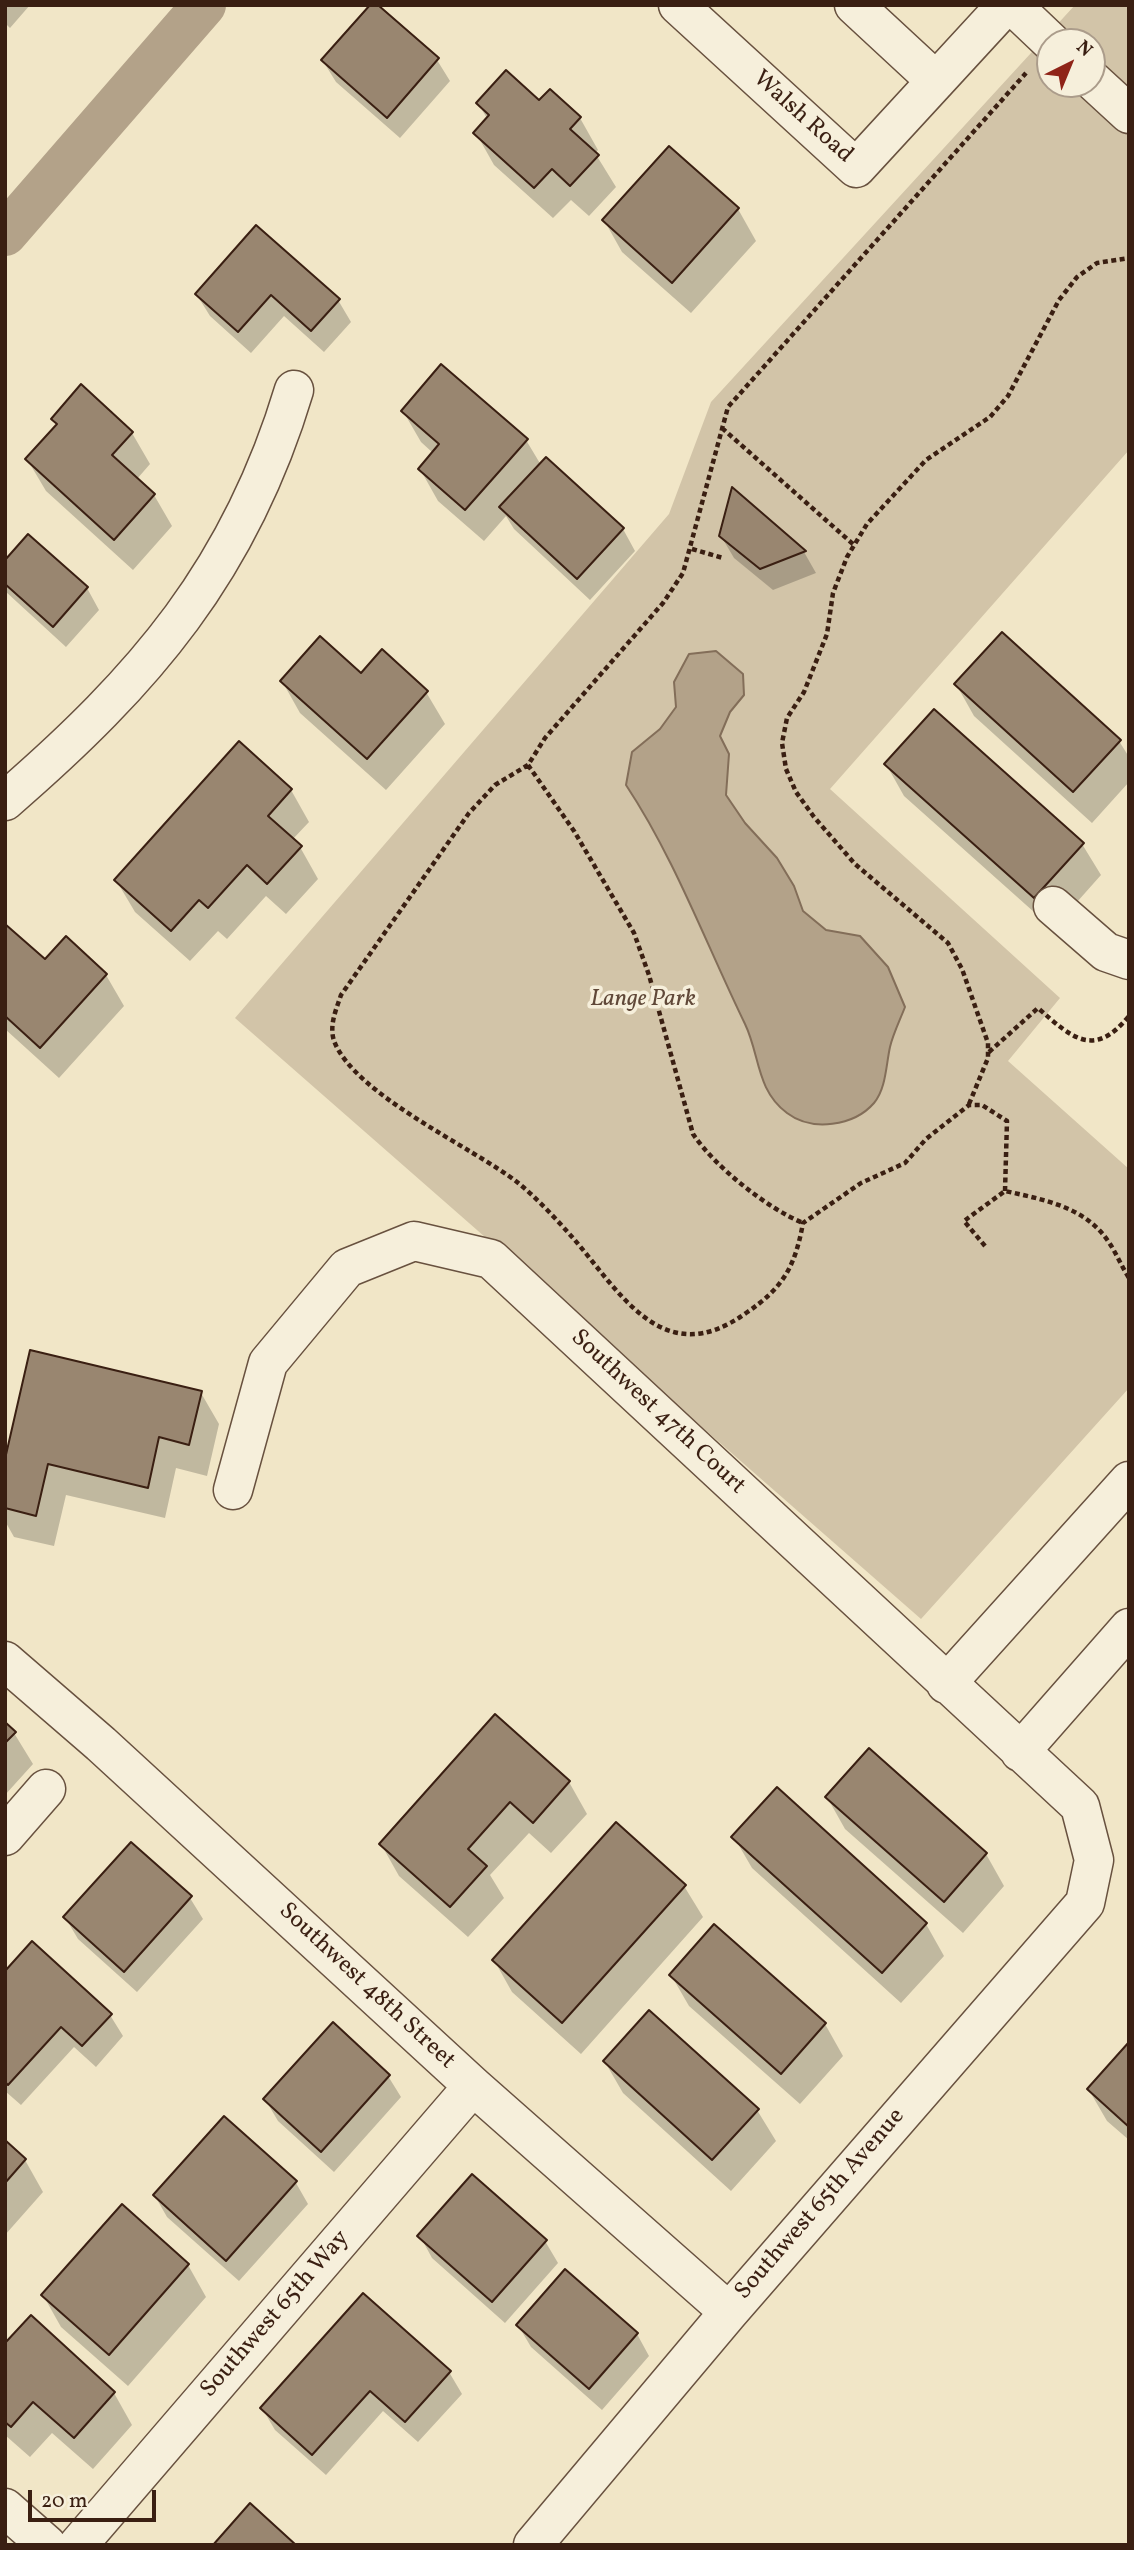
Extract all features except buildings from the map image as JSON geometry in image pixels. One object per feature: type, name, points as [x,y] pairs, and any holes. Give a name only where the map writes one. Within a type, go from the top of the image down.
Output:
[{"type":"street","name":"Walsh Road","points":[[678,5],[856,168],[1006,5]]},
{"type":"street","points":[[854,5],[936,81]]},
{"type":"street","points":[[1012,5],[1036,41]]},
{"type":"street","points":[[1106,93],[1129,114]]},
{"type":"street","points":[[5,801],[113,703],[173,632],[232,542],[258,493],[279,442],[294,390]]},
{"type":"street","points":[[1054,906],[1106,952],[1129,960]]},
{"type":"street","name":"Southwest 47th Court","points":[[233,1490],[268,1363],[347,1268],[414,1241],[491,1259],[1080,1806],[1094,1860]]},
{"type":"street","points":[[946,1684],[1129,1481]]},
{"type":"street","points":[[1020,1752],[1129,1628]]},
{"type":"street","name":"Southwest 48th Street","points":[[5,1661],[111,1753],[473,2086],[729,2312]]},
{"type":"street","points":[[5,1836],[46,1789]]},
{"type":"street","name":"Southwest 65th Avenue","points":[[533,2545],[729,2312],[1085,1903],[1094,1860]]},
{"type":"street","name":"Southwest 65th Way","points":[[78,2545],[473,2086]]},
{"type":"street","points":[[5,2508],[47,2545]]},
{"type":"path","points":[[1036,60],[734,401],[725,415],[692,549],[683,573],[663,603],[545,738],[528,765],[495,785],[469,813],[410,893],[341,995],[332,1021],[334,1041],[365,1080],[391,1102],[526,1190],[573,1239],[635,1313],[660,1327],[686,1334],[713,1330],[742,1317],[767,1298],[787,1276],[799,1245],[803,1223],[861,1183],[905,1163],[926,1139],[969,1104],[988,1053],[988,1043],[962,969],[948,943],[855,864],[814,817],[796,792],[786,769],[782,743],[788,719],[812,674],[827,634],[833,593],[854,545],[867,524],[926,460],[990,417],[1008,396],[1059,300],[1077,277],[1097,263],[1129,258]]},
{"type":"path","points":[[722,428],[854,545]]},
{"type":"path","points":[[692,549],[723,558]]},
{"type":"path","points":[[528,765],[574,831],[634,933],[649,975],[693,1134],[705,1152],[782,1214],[803,1223]]},
{"type":"path","points":[[988,1053],[1007,1039],[1038,1008],[1077,1039],[1090,1042],[1105,1039],[1129,1016]]},
{"type":"path","points":[[969,1104],[982,1105],[1007,1121],[1009,1131],[1005,1191],[964,1221],[985,1246]]},
{"type":"path","points":[[1005,1191],[1060,1205],[1082,1214],[1105,1237],[1129,1278]]},
{"type":"green space","name":"Lange Park","points":[[1075,5],[1129,5],[1129,450],[830,789],[1060,998],[1008,1061],[1129,1169],[1129,1388],[921,1619],[235,1018],[669,514],[711,402],[1036,48],[1036,98],[1106,98],[1106,28],[1054,28]]},
{"type":"shaded area","points":[[716,651],[743,674],[744,695],[730,712],[720,736],[729,754],[726,795],[745,823],[777,858],[794,886],[803,911],[826,930],[860,936],[888,967],[905,1007],[891,1042],[878,1097],[866,1111],[844,1121],[832,1124],[808,1123],[787,1113],[769,1094],[745,1024],[689,902],[660,842],[626,785],[632,752],[660,729],[676,707],[674,682],[689,654]]},
{"type":"waterway","points":[[5,234],[204,5]]}]
